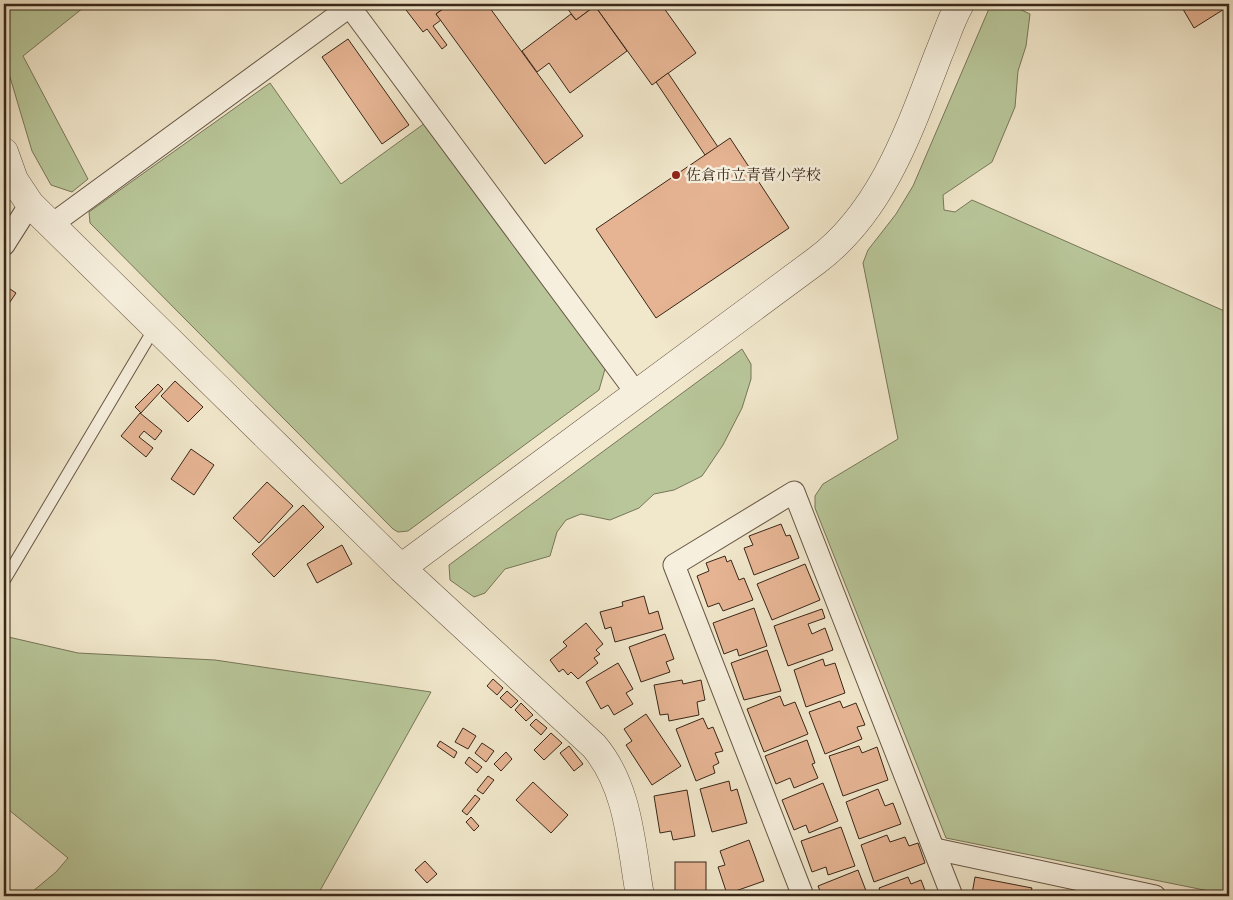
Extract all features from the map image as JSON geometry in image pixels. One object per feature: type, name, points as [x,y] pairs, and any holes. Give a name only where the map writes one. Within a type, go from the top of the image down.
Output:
[{"type":"street","points":[[401,568],[823,256],[854,224],[888,176],[901,150],[960,4]]},
{"type":"street","points":[[51,225],[345,10],[353,11],[637,394]]},
{"type":"street","points":[[4,152],[14,180],[30,204],[401,568],[594,746],[606,760],[622,795],[640,896]]},
{"type":"street","points":[[4,245],[30,204]]},
{"type":"street","points":[[803,896],[674,565],[794,492],[952,896]]},
{"type":"street","points":[[935,849],[1154,896]]},
{"type":"lane","points":[[4,581],[155,327]]},
{"type":"green space","points":[[4,4],[88,4],[23,56],[88,179],[72,192],[51,185],[32,151],[4,57]]},
{"type":"green space","points":[[991,4],[1009,4],[1030,14],[1026,46],[1018,71],[1015,107],[992,162],[943,195],[944,210],[955,212],[972,200],[1229,313],[1229,895],[946,838],[815,508],[815,496],[823,484],[898,439],[863,263],[868,250],[896,214],[913,186]]},
{"type":"green space","points":[[270,83],[341,184],[425,123],[605,369],[599,390],[408,531],[398,532],[393,529],[90,223],[89,212]]},
{"type":"green space","points":[[742,349],[751,364],[751,379],[742,408],[723,445],[702,476],[674,490],[654,494],[639,508],[610,520],[581,514],[566,520],[557,532],[550,556],[505,569],[485,593],[474,597],[450,580],[449,565]]},
{"type":"green space","points":[[4,636],[78,653],[215,660],[431,692],[317,896],[27,896],[56,872],[68,858],[4,806]]},
{"type":"building","points":[[394,4],[450,4],[436,14],[441,20],[433,26],[447,45],[442,49],[427,29],[423,32],[403,6],[398,9]]},
{"type":"building","points":[[450,4],[487,4],[583,136],[545,164],[436,14]]},
{"type":"building","points":[[564,4],[661,4],[696,53],[652,85],[595,6],[576,20]]},
{"type":"building","points":[[1180,4],[1229,4],[1229,6],[1194,28]]},
{"type":"building","points":[[595,6],[627,51],[570,93],[549,63],[537,72],[522,51],[571,14],[576,20]]},
{"type":"building","points":[[348,39],[409,125],[382,144],[322,57]]},
{"type":"building","points":[[668,73],[718,147],[705,155],[656,82]]},
{"type":"building","points":[[730,138],[789,228],[656,318],[596,229]]},
{"type":"building","points":[[4,285],[16,293],[4,311]]},
{"type":"building","points":[[175,381],[203,407],[188,422],[161,396]]},
{"type":"building","points":[[158,384],[163,389],[141,413],[135,407]]},
{"type":"building","points":[[140,413],[162,431],[155,440],[144,431],[139,437],[153,448],[146,457],[121,436]]},
{"type":"building","points":[[191,449],[214,465],[194,495],[171,479]]},
{"type":"building","points":[[267,482],[293,506],[259,543],[233,518]]},
{"type":"building","points":[[303,505],[324,527],[274,577],[252,554]]},
{"type":"building","points":[[781,524],[786,536],[790,535],[799,558],[754,575],[744,548],[753,545],[749,536]]},
{"type":"building","points":[[342,545],[352,564],[317,583],[307,564]]},
{"type":"building","points":[[725,556],[727,562],[731,560],[739,580],[744,578],[753,600],[723,611],[719,603],[708,607],[697,576],[709,571],[706,563]]},
{"type":"building","points":[[805,564],[820,600],[772,620],[757,584]]},
{"type":"building","points":[[644,596],[649,614],[658,611],[663,629],[615,642],[611,627],[605,629],[600,612],[623,606],[622,602]]},
{"type":"building","points":[[754,608],[767,646],[739,656],[737,649],[724,654],[713,623]]},
{"type":"building","points":[[822,609],[825,618],[808,624],[812,634],[825,628],[833,650],[788,666],[774,626]]},
{"type":"building","points":[[586,623],[603,644],[596,650],[600,654],[594,658],[598,663],[578,679],[571,672],[568,675],[563,669],[559,672],[550,660],[567,646],[563,642]]},
{"type":"building","points":[[665,634],[674,659],[666,662],[670,672],[641,682],[629,647]]},
{"type":"building","points":[[767,650],[781,691],[744,700],[731,663]]},
{"type":"building","points":[[823,659],[825,666],[835,663],[845,693],[806,707],[794,670]]},
{"type":"building","points":[[618,663],[633,689],[626,693],[633,704],[614,715],[608,705],[601,709],[586,682]]},
{"type":"building","points":[[493,679],[503,688],[497,695],[487,686]]},
{"type":"building","points":[[682,680],[683,684],[701,680],[705,700],[697,702],[699,715],[669,721],[668,714],[660,715],[654,685]]},
{"type":"building","points":[[507,691],[518,701],[511,708],[500,698]]},
{"type":"building","points":[[780,696],[784,706],[795,702],[808,734],[764,752],[747,709]]},
{"type":"building","points":[[840,701],[843,708],[856,703],[865,725],[857,727],[862,739],[825,754],[809,712]]},
{"type":"building","points":[[521,703],[533,715],[526,721],[515,710]]},
{"type":"building","points":[[646,714],[681,766],[652,785],[626,745],[632,741],[624,729]]},
{"type":"building","points":[[703,718],[708,729],[713,727],[723,751],[715,753],[719,763],[713,766],[715,773],[696,781],[676,729]]},
{"type":"building","points":[[536,719],[547,728],[541,735],[530,725]]},
{"type":"building","points":[[463,728],[476,736],[468,749],[455,742]]},
{"type":"building","points":[[551,733],[562,743],[544,760],[534,750]]},
{"type":"building","points":[[807,740],[815,763],[812,764],[818,778],[794,788],[790,778],[776,784],[765,756]]},
{"type":"building","points":[[440,741],[457,752],[454,758],[437,746]]},
{"type":"building","points":[[482,743],[494,751],[486,762],[475,753]]},
{"type":"building","points":[[569,746],[583,764],[574,771],[560,753]]},
{"type":"building","points":[[859,746],[862,753],[877,747],[888,780],[843,796],[829,756]]},
{"type":"building","points":[[506,752],[512,759],[501,771],[494,764]]},
{"type":"building","points":[[469,757],[482,767],[477,773],[465,763]]},
{"type":"building","points":[[488,776],[494,780],[483,794],[477,790]]},
{"type":"building","points":[[729,781],[731,791],[737,789],[747,823],[712,832],[700,789]]},
{"type":"building","points":[[533,782],[568,815],[551,833],[516,800]]},
{"type":"building","points":[[823,783],[838,821],[809,833],[806,825],[794,830],[782,800]]},
{"type":"building","points":[[878,789],[885,806],[893,803],[901,824],[859,839],[846,802]]},
{"type":"building","points":[[687,790],[695,836],[673,840],[671,831],[660,833],[654,796]]},
{"type":"building","points":[[475,795],[480,799],[467,815],[462,811]]},
{"type":"building","points":[[471,817],[479,826],[474,831],[466,822]]},
{"type":"building","points":[[841,827],[855,866],[828,875],[826,867],[812,872],[801,841]]},
{"type":"building","points":[[887,835],[890,842],[905,837],[909,846],[918,843],[925,863],[874,882],[861,845]]},
{"type":"building","points":[[749,840],[764,881],[727,894],[718,867],[725,865],[720,851]]},
{"type":"building","points":[[425,861],[437,874],[427,883],[415,870]]},
{"type":"building","points":[[675,862],[706,862],[706,896],[675,896]]},
{"type":"building","points":[[858,870],[868,896],[822,896],[818,886]]},
{"type":"building","points":[[908,877],[911,884],[921,880],[926,893],[932,891],[935,896],[882,896],[879,888]]},
{"type":"building","points":[[975,877],[1032,888],[1030,896],[981,896],[972,894]]},
{"type":"place","name":"佐倉市立青菅小学校","points":[[676,175]]}]
